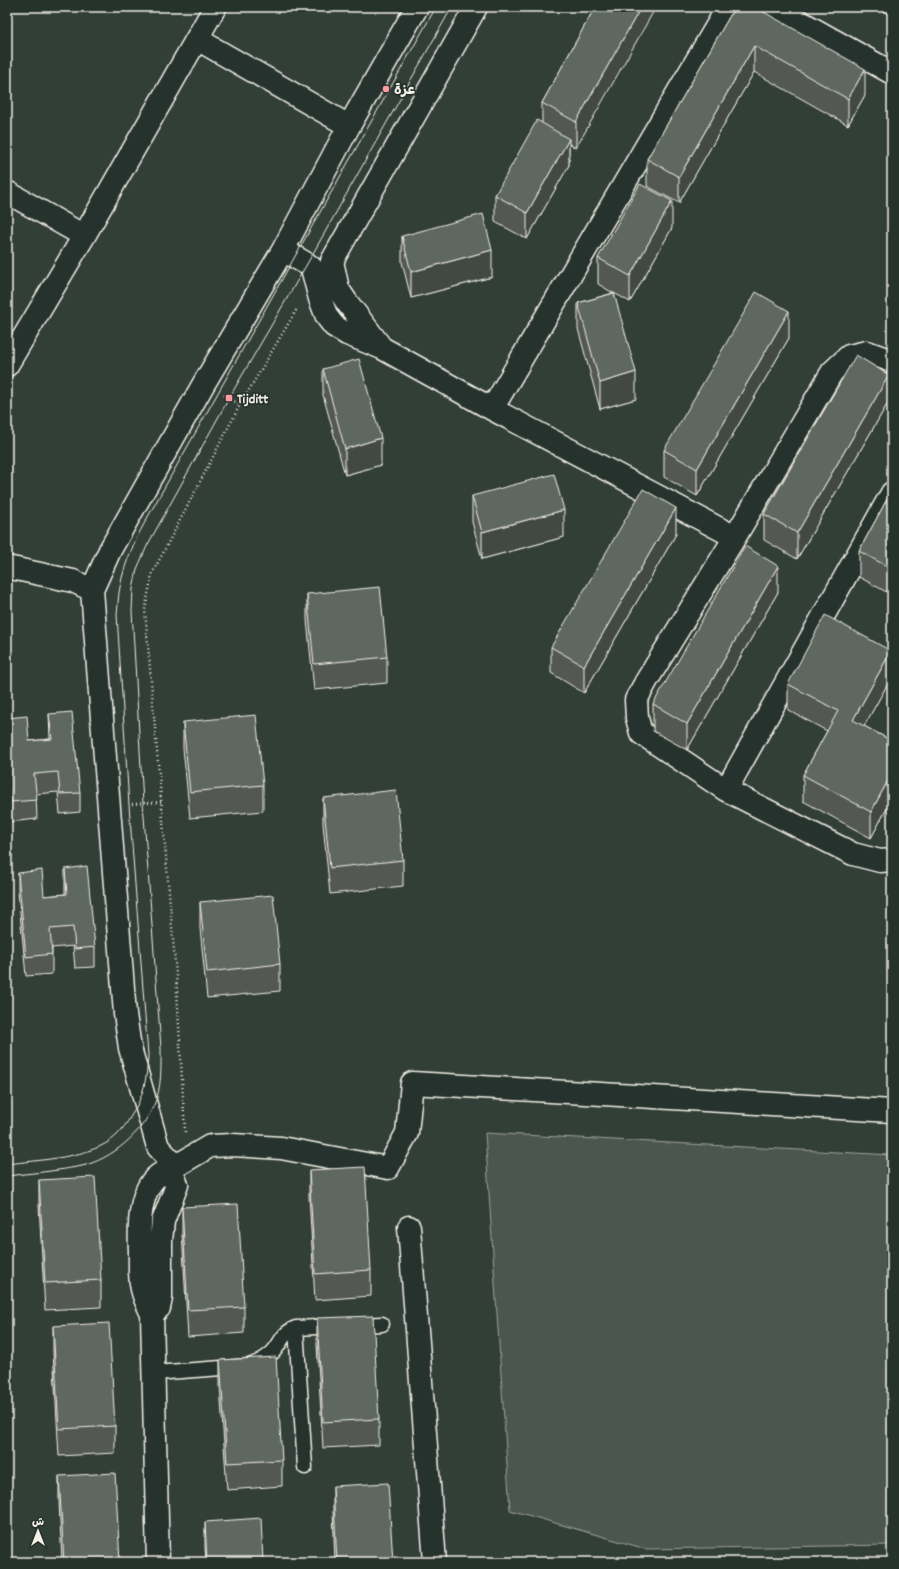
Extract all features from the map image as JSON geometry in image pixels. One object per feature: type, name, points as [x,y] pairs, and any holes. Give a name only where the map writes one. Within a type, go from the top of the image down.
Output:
[{"type":"street","points":[[7,365],[84,236],[215,7]]},
{"type":"street","points":[[158,1562],[152,1314],[159,1308],[161,1298],[161,1240],[163,1221],[177,1186],[177,1166],[158,1147],[130,1048],[125,1014],[92,590],[110,550],[203,385],[283,250],[349,126],[417,7]]},
{"type":"street","points":[[312,268],[332,261],[476,7]]},
{"type":"street","points":[[492,409],[728,7]]},
{"type":"street","points":[[774,7],[892,73]]},
{"type":"street","points":[[197,40],[349,126]]},
{"type":"street","points":[[7,192],[84,236]]},
{"type":"street","points":[[283,250],[312,268],[320,299],[327,317],[334,326],[347,334],[382,348],[492,409],[735,537]]},
{"type":"street","points":[[332,261],[338,288],[346,301],[382,348]]},
{"type":"street","points":[[892,361],[867,352],[849,356],[832,372],[735,537],[636,700],[637,718],[641,733],[726,790],[853,854],[880,862],[892,860]]},
{"type":"street","points":[[726,790],[892,493]]},
{"type":"street","points":[[7,567],[73,581],[92,590]]},
{"type":"street","points":[[177,1166],[210,1146],[257,1145],[388,1168],[407,1133],[412,1083],[892,1111]]},
{"type":"street","points":[[409,1227],[435,1562]]},
{"type":"lane","points":[[154,1374],[249,1366],[268,1357],[286,1333],[296,1328],[382,1324]]},
{"type":"lane","points":[[296,1328],[305,1467]]},
{"type":"path","points":[[177,1166],[176,974],[145,610],[152,574],[240,405],[299,306]]},
{"type":"shaded area","points":[[485,1133],[892,1155],[892,1545],[646,1549],[510,1510]]},
{"type":"building","points":[[595,7],[641,7],[576,122],[542,103]]},
{"type":"building","points":[[735,7],[755,7],[865,69],[848,99],[754,46],[679,177],[647,159]]},
{"type":"building","points":[[537,120],[569,139],[527,213],[495,195]]},
{"type":"building","points":[[640,184],[672,201],[630,276],[598,258]]},
{"type":"building","points":[[483,214],[492,250],[411,272],[402,236]]},
{"type":"building","points":[[756,292],[789,311],[697,469],[664,450]]},
{"type":"building","points":[[614,293],[636,372],[600,383],[578,303]]},
{"type":"building","points":[[856,355],[889,375],[797,533],[764,514]]},
{"type":"building","points":[[359,359],[381,438],[345,449],[323,369]]},
{"type":"building","points":[[554,474],[564,510],[482,532],[472,496]]},
{"type":"building","points":[[643,489],[676,508],[584,666],[551,647]]},
{"type":"building","points":[[892,490],[892,569],[859,551]]},
{"type":"building","points":[[745,546],[778,566],[687,724],[653,704]]},
{"type":"building","points":[[380,587],[387,657],[314,664],[307,594]]},
{"type":"building","points":[[825,615],[891,651],[853,720],[892,741],[892,773],[871,812],[803,775],[838,711],[788,684]]},
{"type":"building","points":[[72,712],[80,793],[60,794],[58,772],[34,774],[37,800],[10,802],[7,768],[7,718],[27,716],[29,741],[52,739],[49,714]]},
{"type":"building","points":[[256,715],[263,785],[190,792],[183,722]]},
{"type":"building","points":[[396,790],[403,860],[330,868],[323,798]]},
{"type":"building","points":[[87,866],[95,947],[75,949],[73,927],[50,929],[52,954],[26,957],[18,873],[42,870],[44,896],[67,894],[65,869]]},
{"type":"building","points":[[273,895],[280,964],[207,972],[200,902]]},
{"type":"building","points":[[365,1167],[371,1270],[315,1274],[309,1170]]},
{"type":"building","points":[[95,1177],[101,1280],[45,1283],[39,1180]]},
{"type":"building","points":[[238,1204],[244,1307],[188,1310],[182,1207]]},
{"type":"building","points":[[373,1316],[379,1419],[323,1422],[317,1318]]},
{"type":"building","points":[[109,1323],[115,1426],[59,1429],[53,1326]]},
{"type":"building","points":[[276,1357],[282,1460],[227,1463],[220,1360]]},
{"type":"building","points":[[115,1473],[120,1562],[64,1562],[59,1476]]},
{"type":"building","points":[[388,1483],[393,1562],[337,1562],[333,1486]]},
{"type":"building","points":[[261,1518],[263,1562],[207,1562],[205,1522]]},
{"type":"tram line","points":[[7,1164],[64,1157],[94,1149],[106,1143],[116,1136],[124,1126],[135,1109],[142,1094],[146,1079],[148,1055],[129,805],[117,615],[122,577],[132,548],[145,522],[436,7]]},
{"type":"tram line","points":[[7,1176],[54,1171],[93,1163],[115,1151],[134,1135],[149,1115],[157,1098],[160,1077],[161,1048],[143,803],[132,611],[133,589],[137,569],[147,546],[229,398],[307,264],[452,7]]},
{"type":"place","name":"عزة","points":[[386,89]]},
{"type":"place","name":"Tijditt","points":[[229,398]]}]
